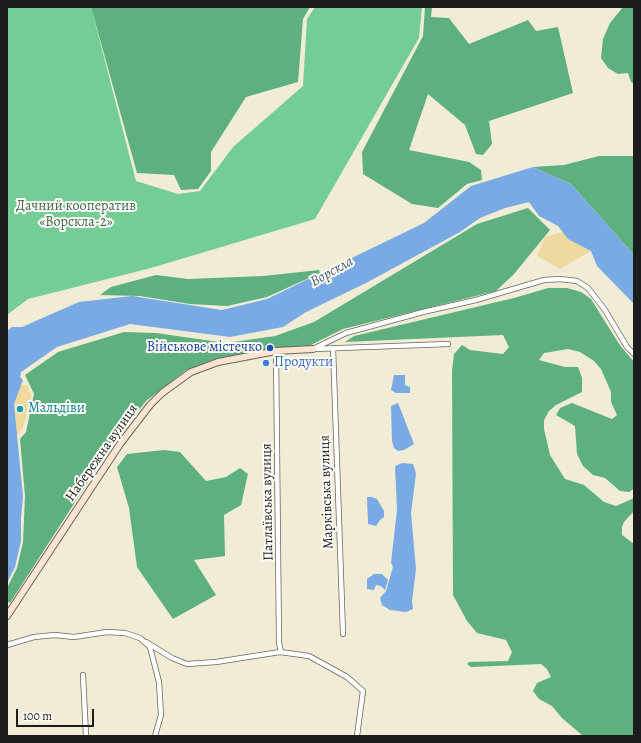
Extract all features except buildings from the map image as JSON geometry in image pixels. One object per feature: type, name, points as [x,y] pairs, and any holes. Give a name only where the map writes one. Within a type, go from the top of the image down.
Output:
[{"type":"street","points":[[313,349],[346,333],[423,312],[476,300],[544,280],[560,279],[576,281],[588,288],[605,310],[627,347],[634,354]]},
{"type":"street","name":"Набережна вулиця","points":[[7,616],[120,444],[150,405],[162,393],[191,372],[228,360],[276,352],[333,348],[448,344]]},
{"type":"street","name":"Марківська вулиця","points":[[333,348],[343,634]]},
{"type":"street","name":"Патлаївська вулиця","points":[[276,352],[279,643],[281,652]]},
{"type":"street","points":[[7,645],[34,637],[55,635],[74,637],[107,632],[131,634],[172,658],[187,664],[247,658],[258,654],[281,652],[301,653],[318,660],[346,677],[363,691],[357,736]]},
{"type":"street","points":[[146,642],[152,654],[159,682],[161,715],[155,736]]},
{"type":"street","points":[[83,675],[86,736]]},
{"type":"green space","name":"Дачний кооператив «Ворскла-2»","points":[[7,7],[91,7],[136,181],[178,194],[200,191],[233,147],[303,86],[307,19],[315,7],[422,7],[419,38],[315,219],[151,268],[28,299],[7,315]]},
{"type":"green space","points":[[91,7],[310,7],[303,19],[298,82],[246,97],[211,152],[211,171],[198,189],[181,190],[174,175],[137,173]]},
{"type":"green space","points":[[425,7],[432,7],[431,17],[449,18],[469,44],[528,20],[536,31],[558,27],[573,93],[489,121],[492,144],[483,155],[476,154],[465,125],[428,94],[409,150],[469,162],[481,170],[482,180],[467,184],[438,208],[412,204],[363,174],[362,152],[423,36]]},
{"type":"green space","points":[[623,7],[634,7],[634,84],[631,82],[628,73],[618,74],[608,68],[601,58],[603,39],[610,23]]},
{"type":"green space","points":[[599,156],[634,156],[634,255],[571,184],[533,167],[564,165]]},
{"type":"green space","points":[[528,208],[550,230],[514,274],[496,291],[343,329],[309,346],[260,351],[212,360],[185,371],[146,401],[113,443],[10,603],[7,601],[7,588],[17,568],[23,542],[25,496],[20,439],[26,432],[34,394],[25,375],[58,352],[124,332],[156,333],[226,343],[275,336],[314,322],[477,224]]},
{"type":"green space","points":[[319,270],[320,273],[267,297],[227,306],[190,304],[140,296],[100,295],[111,287],[156,275],[188,279],[263,276]]},
{"type":"green space","points":[[548,288],[567,288],[581,292],[591,299],[619,344],[634,362],[634,489],[629,492],[620,491],[605,478],[593,475],[583,466],[577,454],[575,426],[556,415],[560,408],[572,403],[612,419],[617,415],[611,402],[611,392],[601,369],[594,361],[580,352],[568,349],[544,353],[539,360],[565,367],[578,367],[582,378],[582,392],[556,405],[549,411],[544,420],[544,429],[550,455],[565,479],[584,485],[604,502],[616,506],[634,498],[634,511],[624,522],[622,527],[622,535],[634,544],[634,736],[582,735],[562,718],[552,706],[539,699],[533,691],[537,683],[551,677],[547,669],[541,664],[471,667],[467,664],[469,662],[508,661],[512,652],[506,640],[477,633],[467,621],[453,595],[452,371],[454,354],[462,345],[470,350],[503,354],[509,347],[503,335],[345,342],[354,336],[514,298]]},
{"type":"green space","points":[[164,450],[180,452],[206,481],[226,477],[240,468],[248,474],[241,505],[224,515],[225,556],[194,560],[216,595],[173,619],[137,567],[129,508],[117,467],[127,454]]},
{"type":"sand","points":[[563,232],[568,239],[591,251],[560,269],[537,256],[545,237]]},
{"type":"sand","name":"Мальдіви","points":[[21,385],[28,385],[29,392],[32,394],[23,428],[16,437],[14,404]]},
{"type":"water","name":"Ворскла","points":[[533,167],[571,184],[634,255],[634,304],[597,266],[591,251],[568,239],[558,226],[539,216],[529,202],[505,208],[480,218],[460,232],[366,283],[306,312],[283,327],[230,337],[130,324],[57,347],[21,372],[20,377],[23,380],[14,404],[23,496],[21,541],[15,567],[7,583],[7,331],[12,327],[22,327],[79,302],[132,296],[222,310],[267,299],[424,223],[471,186]]},
{"type":"water","points":[[394,375],[405,375],[405,385],[410,387],[410,393],[396,393],[391,390]]},
{"type":"water","points":[[398,403],[414,444],[404,450],[398,451],[394,448],[392,441],[391,406]]},
{"type":"water","points":[[402,463],[413,464],[416,474],[411,513],[416,569],[412,601],[413,609],[406,612],[390,610],[382,605],[380,598],[386,591],[393,567],[391,563],[397,510],[395,466]]},
{"type":"water","points":[[367,497],[377,499],[384,511],[384,517],[376,526],[368,524]]},
{"type":"water","points":[[374,574],[382,574],[388,580],[385,590],[381,586],[376,585],[374,590],[367,589],[367,579]]},
{"type":"place","name":"Військове містечко","points":[[270,348]]},
{"type":"place","name":"Продукти","points":[[266,363]]},
{"type":"place","name":"Мальдіви","points":[[20,409]]}]
